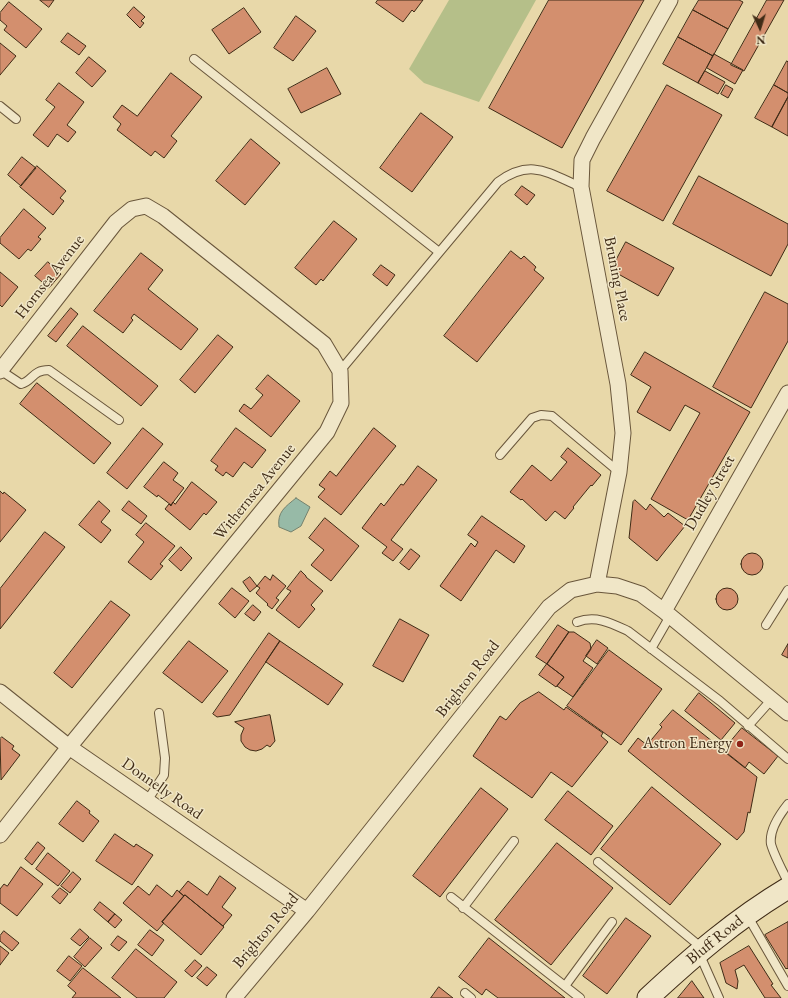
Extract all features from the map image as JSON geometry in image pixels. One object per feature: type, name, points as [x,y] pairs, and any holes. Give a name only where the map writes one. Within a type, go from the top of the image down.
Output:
[{"type":"main road","name":"Bluff Road","points":[[648,998],[726,929],[788,888]]},
{"type":"street","name":"Bruning Place","points":[[597,584],[619,472],[622,433],[618,384],[582,187],[582,160],[670,0]]},
{"type":"street","name":"Withernsea Avenue","points":[[0,835],[69,747],[328,432],[341,403],[340,371],[324,344],[163,216],[146,206],[132,209]]},
{"type":"street","name":"Hornsea Avenue","points":[[0,370],[116,222],[132,209]]},
{"type":"street","name":"Dudley Street","points":[[667,613],[788,393]]},
{"type":"street","name":"Brighton Road","points":[[234,998],[307,911],[549,606],[571,590],[597,584],[616,586],[641,594],[667,613],[788,713]]},
{"type":"street","name":"Donnelly Road","points":[[0,692],[69,747],[307,911]]},
{"type":"lane","points":[[194,59],[439,252]]},
{"type":"lane","points":[[0,106],[16,119]]},
{"type":"lane","points":[[340,371],[498,182],[507,175],[519,170],[539,169],[582,187]]},
{"type":"lane","points":[[0,370],[20,384],[25,383],[34,373],[42,370],[49,370],[118,420]]},
{"type":"lane","points":[[500,455],[532,418],[541,415],[552,416],[619,472]]},
{"type":"lane","points":[[766,625],[788,590]]},
{"type":"lane","points":[[651,649],[667,613]]},
{"type":"lane","points":[[577,622],[585,619],[591,619],[611,623],[628,632],[720,701],[788,759]]},
{"type":"lane","points":[[748,726],[772,699]]},
{"type":"lane","points":[[146,801],[164,775],[165,758],[159,713]]},
{"type":"lane","points":[[788,804],[775,824],[771,836],[771,845],[788,882]]},
{"type":"lane","points":[[463,908],[514,841]]},
{"type":"lane","points":[[598,862],[701,950],[718,998]]},
{"type":"lane","points":[[451,897],[463,908],[580,998]]},
{"type":"lane","points":[[747,914],[788,986]]},
{"type":"lane","points":[[565,986],[612,922]]},
{"type":"green space","points":[[449,0],[536,0],[479,102],[424,83],[409,69]]},
{"type":"shaded area","points":[[296,498],[310,507],[301,526],[291,532],[279,527],[279,517],[285,507]]},
{"type":"building","points":[[40,0],[54,0],[49,7]]},
{"type":"building","points":[[378,0],[423,0],[414,12],[412,10],[403,22],[376,3]]},
{"type":"building","points":[[549,0],[644,0],[562,148],[489,108]]},
{"type":"building","points":[[699,0],[739,0],[743,2],[728,29],[693,10]]},
{"type":"building","points":[[767,0],[784,0],[744,71],[731,65]]},
{"type":"building","points":[[9,2],[42,29],[26,48],[4,30],[7,26],[0,20],[0,13]]},
{"type":"building","points":[[134,7],[145,17],[141,21],[144,23],[140,28],[127,15]]},
{"type":"building","points":[[244,8],[261,32],[229,54],[212,30]]},
{"type":"building","points":[[693,10],[728,29],[713,56],[678,37]]},
{"type":"building","points":[[296,16],[316,31],[293,61],[274,48]]},
{"type":"building","points":[[68,33],[86,46],[79,55],[61,42]]},
{"type":"building","points":[[678,37],[713,56],[698,83],[663,64]]},
{"type":"building","points":[[0,43],[16,56],[0,75]]},
{"type":"building","points":[[714,54],[743,70],[735,84],[707,68]]},
{"type":"building","points":[[89,57],[106,71],[92,87],[76,73]]},
{"type":"building","points":[[787,61],[788,62],[788,93],[774,85]]},
{"type":"building","points":[[327,68],[341,94],[301,113],[288,89]]},
{"type":"building","points":[[705,71],[725,82],[718,94],[698,83]]},
{"type":"building","points":[[171,73],[202,97],[171,136],[177,141],[164,158],[155,151],[151,156],[117,130],[121,124],[113,117],[122,105],[137,116]]},
{"type":"building","points":[[59,83],[84,102],[67,125],[76,132],[68,142],[57,134],[48,147],[33,135],[55,107],[46,100]]},
{"type":"building","points":[[667,85],[722,115],[663,221],[607,191]]},
{"type":"building","points":[[726,85],[733,89],[728,98],[721,94]]},
{"type":"building","points":[[774,85],[788,93],[788,97],[772,127],[755,118]]},
{"type":"building","points":[[788,97],[788,136],[772,127]]},
{"type":"building","points":[[421,113],[453,137],[412,192],[380,168]]},
{"type":"building","points":[[251,139],[280,163],[245,205],[216,181]]},
{"type":"building","points":[[22,157],[36,168],[21,186],[8,175]]},
{"type":"building","points":[[37,166],[66,191],[60,198],[64,201],[53,215],[20,187]]},
{"type":"building","points":[[699,176],[788,224],[788,244],[771,276],[673,224]]},
{"type":"building","points":[[522,186],[535,195],[527,205],[515,195]]},
{"type":"building","points":[[24,209],[46,228],[38,237],[41,239],[31,251],[28,249],[19,259],[0,243],[0,238]]},
{"type":"building","points":[[334,221],[357,239],[323,281],[321,279],[316,285],[295,268]]},
{"type":"building","points":[[626,242],[674,268],[658,296],[611,270]]},
{"type":"building","points":[[511,251],[521,259],[524,256],[536,267],[534,270],[544,278],[477,362],[444,336]]},
{"type":"building","points":[[141,253],[163,270],[148,289],[198,329],[181,350],[134,314],[131,318],[133,320],[123,333],[94,311]]},
{"type":"building","points":[[48,262],[61,274],[49,288],[35,276]]},
{"type":"building","points":[[381,265],[395,275],[387,286],[373,275]]},
{"type":"building","points":[[0,272],[18,287],[2,307],[0,305]]},
{"type":"building","points":[[765,292],[788,304],[788,341],[751,408],[713,387]]},
{"type":"building","points":[[71,308],[78,314],[56,342],[48,336]]},
{"type":"building","points":[[83,326],[158,386],[141,406],[67,346]]},
{"type":"building","points":[[218,335],[233,347],[195,393],[180,380]]},
{"type":"building","points":[[645,352],[750,412],[688,520],[651,499],[700,413],[685,405],[670,431],[637,412],[651,387],[631,375]]},
{"type":"building","points":[[268,375],[300,401],[271,437],[239,411],[244,404],[251,409],[263,395],[256,389]]},
{"type":"building","points":[[37,383],[111,443],[94,464],[20,404]]},
{"type":"building","points":[[143,428],[163,444],[127,489],[107,473]]},
{"type":"building","points":[[236,428],[266,450],[252,468],[244,462],[233,477],[226,472],[223,476],[215,470],[218,466],[211,461]]},
{"type":"building","points":[[374,428],[396,446],[341,515],[318,497],[325,489],[319,485],[330,471],[336,476]]},
{"type":"building","points":[[568,448],[601,475],[573,507],[574,508],[565,519],[555,511],[546,521],[522,499],[521,500],[510,492],[532,465],[551,481],[567,462],[561,457]]},
{"type":"building","points":[[164,462],[178,473],[173,480],[184,488],[171,505],[144,487]]},
{"type":"building","points":[[418,466],[437,480],[391,540],[403,549],[393,561],[382,553],[387,547],[362,528],[381,503],[384,506],[401,484],[403,485]]},
{"type":"building","points":[[192,482],[217,502],[206,515],[204,513],[190,530],[165,509],[169,504],[171,506],[173,502],[175,504]]},
{"type":"building","points":[[0,491],[3,494],[4,492],[26,510],[0,542]]},
{"type":"building","points":[[635,500],[646,510],[650,504],[664,517],[668,513],[685,526],[657,561],[629,538],[633,502]]},
{"type":"building","points":[[99,501],[110,511],[101,522],[111,530],[101,543],[79,525]]},
{"type":"building","points":[[129,501],[147,516],[141,524],[122,510]]},
{"type":"building","points":[[482,516],[525,546],[514,563],[496,550],[461,601],[440,586],[471,543],[475,547],[478,542],[468,535]]},
{"type":"building","points":[[325,518],[359,546],[331,581],[311,565],[324,550],[309,538]]},
{"type":"building","points":[[146,523],[175,546],[160,564],[163,566],[151,580],[128,562],[144,542],[136,535]]},
{"type":"building","points":[[45,532],[65,547],[0,629],[0,589]]},
{"type":"building","points":[[181,547],[192,558],[181,571],[169,560]]},
{"type":"building","points":[[411,549],[420,556],[409,570],[400,563]]},
{"type":"building","points":[[752,553],[760,556],[763,564],[760,572],[752,575],[744,572],[741,564],[744,556]]},
{"type":"building","points":[[301,571],[323,591],[311,605],[315,609],[299,628],[276,610],[291,591],[287,589]]},
{"type":"building","points":[[273,575],[286,586],[276,598],[279,600],[272,609],[256,593],[260,588],[257,586],[265,576],[270,580]]},
{"type":"building","points":[[250,577],[257,586],[250,592],[243,582]]},
{"type":"building","points":[[232,588],[249,601],[235,618],[219,604]]},
{"type":"building","points":[[727,588],[735,591],[738,599],[735,607],[727,610],[719,607],[716,599],[719,591]]},
{"type":"building","points":[[111,601],[130,615],[72,688],[54,673]]},
{"type":"building","points":[[253,605],[261,612],[254,621],[245,614]]},
{"type":"building","points":[[400,619],[429,635],[403,682],[373,666]]},
{"type":"building","points":[[558,625],[569,632],[547,664],[536,657]]},
{"type":"building","points":[[569,632],[574,632],[590,643],[591,649],[583,661],[593,668],[573,697],[557,686],[564,677],[547,664]]},
{"type":"building","points":[[269,633],[280,641],[230,715],[217,717],[213,714]]},
{"type":"building","points":[[597,640],[608,648],[597,664],[586,656]]},
{"type":"building","points":[[189,641],[228,671],[202,703],[163,673]]},
{"type":"building","points":[[280,641],[343,684],[328,705],[266,662]]},
{"type":"building","points":[[788,644],[788,658],[782,655]]},
{"type":"building","points":[[609,650],[662,689],[621,745],[567,706]]},
{"type":"building","points":[[547,664],[564,677],[556,687],[539,675]]},
{"type":"building","points":[[539,692],[564,710],[566,707],[603,733],[601,736],[608,742],[572,787],[551,772],[532,798],[473,756],[500,716],[506,720],[520,703]]},
{"type":"building","points":[[699,693],[735,723],[721,740],[685,711]]},
{"type":"building","points":[[673,710],[757,777],[750,813],[748,812],[744,832],[737,840],[628,751],[638,738],[647,745],[662,727],[660,725]]},
{"type":"building","points":[[270,715],[275,741],[270,747],[267,745],[256,751],[245,747],[241,741],[241,735],[244,728],[235,722]]},
{"type":"building","points":[[742,728],[778,756],[764,774],[749,762],[745,768],[726,753],[730,748],[727,746]]},
{"type":"building","points":[[2,737],[14,746],[12,749],[20,755],[1,780],[0,739]]},
{"type":"building","points":[[652,787],[721,844],[670,905],[601,849]]},
{"type":"building","points":[[481,788],[508,809],[440,897],[413,876]]},
{"type":"building","points":[[568,791],[613,826],[591,855],[545,820]]},
{"type":"building","points":[[77,801],[90,811],[89,813],[99,821],[83,842],[59,824]]},
{"type":"building","points":[[115,834],[134,847],[136,844],[153,855],[132,885],[96,861]]},
{"type":"building","points":[[38,842],[45,848],[32,865],[25,859]]},
{"type":"building","points":[[557,843],[613,888],[551,965],[495,920]]},
{"type":"building","points":[[48,853],[70,871],[58,886],[36,869]]},
{"type":"building","points":[[21,867],[43,884],[17,916],[0,903],[0,889],[4,884],[7,886]]},
{"type":"building","points":[[73,872],[81,879],[70,893],[61,886]]},
{"type":"building","points":[[220,876],[236,888],[222,907],[232,915],[223,926],[185,895],[184,896],[179,892],[188,881],[207,895]]},
{"type":"building","points":[[157,885],[172,897],[177,890],[184,896],[162,922],[164,923],[157,931],[123,903],[138,886],[149,895]]},
{"type":"building","points":[[60,888],[68,894],[60,904],[52,897]]},
{"type":"building","points":[[185,895],[224,927],[201,955],[162,922]]},
{"type":"building","points":[[100,902],[115,914],[108,922],[94,910]]},
{"type":"building","points":[[115,914],[122,920],[115,928],[108,922]]},
{"type":"building","points":[[626,918],[651,936],[607,994],[583,976]]},
{"type":"building","points":[[788,922],[788,969],[786,969],[765,935]]},
{"type":"building","points":[[80,929],[89,937],[80,946],[71,939]]},
{"type":"building","points":[[150,930],[164,940],[152,956],[138,945]]},
{"type":"building","points":[[4,931],[19,943],[12,951],[0,941],[0,936]]},
{"type":"building","points":[[118,936],[127,942],[119,951],[111,945]]},
{"type":"building","points":[[90,938],[102,948],[85,967],[74,957]]},
{"type":"building","points":[[489,938],[565,998],[498,998],[486,989],[482,995],[459,977]]},
{"type":"building","points":[[0,946],[9,953],[0,965]]},
{"type":"building","points":[[749,946],[773,984],[771,985],[781,998],[765,998],[744,965],[735,970],[738,981],[737,989],[726,983],[720,963]]},
{"type":"building","points":[[136,949],[177,982],[164,998],[137,998],[112,978]]},
{"type":"building","points":[[69,956],[82,966],[70,981],[57,971]]},
{"type":"building","points":[[195,960],[202,966],[192,977],[185,971]]},
{"type":"building","points":[[207,967],[217,975],[207,986],[197,978]]},
{"type":"building","points":[[83,968],[121,998],[72,998],[76,993],[68,986]]},
{"type":"building","points":[[692,981],[704,998],[678,998]]},
{"type":"building","points":[[439,987],[453,998],[431,998]]},
{"type":"place","name":"Astron Energy","points":[[740,744]]}]
